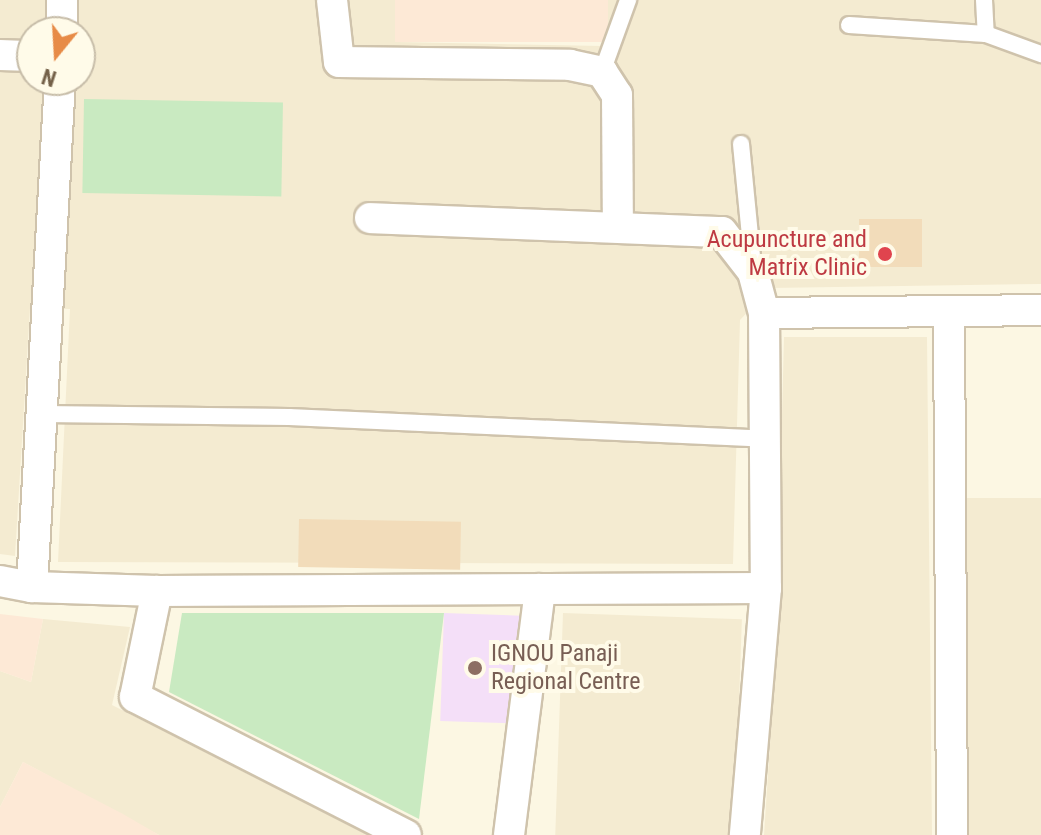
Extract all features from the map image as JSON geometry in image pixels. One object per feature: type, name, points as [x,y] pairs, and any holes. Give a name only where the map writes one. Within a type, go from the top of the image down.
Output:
[{"type":"street","points":[[332,0],[339,62],[570,65],[602,72],[617,95],[618,226]]},
{"type":"street","points":[[32,587],[44,414],[59,96]]},
{"type":"street","points":[[370,218],[722,232],[753,272],[764,313],[766,588],[745,835]]},
{"type":"street","points":[[764,313],[1041,310]]},
{"type":"street","points":[[949,311],[952,835]]},
{"type":"street","points":[[0,581],[32,587],[157,591],[766,588]]},
{"type":"street","points":[[509,835],[540,589]]},
{"type":"street","points":[[157,591],[135,697],[406,835]]},
{"type":"lane","points":[[602,72],[628,0]]},
{"type":"lane","points":[[984,0],[986,34]]},
{"type":"lane","points":[[849,25],[986,34],[1041,54]]},
{"type":"lane","points":[[741,144],[753,272]]},
{"type":"lane","points":[[44,414],[289,417],[765,439]]},
{"type":"shaded area","points":[[0,0],[395,0],[397,42],[602,46],[608,0],[1041,0],[1041,284],[770,288],[740,320],[733,564],[58,562],[70,309],[30,308],[15,556],[0,554]]},
{"type":"shaded area","points":[[395,0],[608,0],[608,42],[395,42]]},
{"type":"shaded area","points":[[784,337],[927,337],[932,835],[764,835],[776,653]]},
{"type":"shaded area","points":[[967,498],[1041,498],[1041,835],[967,835]]},
{"type":"shaded area","name":"IGNOU Panaji Regional Centre","points":[[444,613],[521,616],[517,724],[440,721]]},
{"type":"shaded area","points":[[563,613],[742,619],[734,835],[555,835]]},
{"type":"shaded area","points":[[0,614],[43,619],[31,682],[0,671]]},
{"type":"shaded area","points":[[43,619],[130,627],[112,705],[368,835],[159,835],[23,762],[0,807],[0,671],[31,682]]},
{"type":"shaded area","points":[[23,762],[159,835],[0,835],[0,807]]},
{"type":"green space","points":[[84,99],[283,102],[281,196],[82,193]]},
{"type":"green space","points":[[182,613],[444,613],[419,819],[169,692]]},
{"type":"building","points":[[859,219],[922,219],[922,267],[859,267]]},
{"type":"building","points":[[299,519],[461,522],[460,570],[298,567]]},
{"type":"place","name":"Acupuncture and Matrix Clinic","points":[[885,254]]},
{"type":"place","name":"IGNOU Panaji Regional Centre","points":[[475,668]]}]
